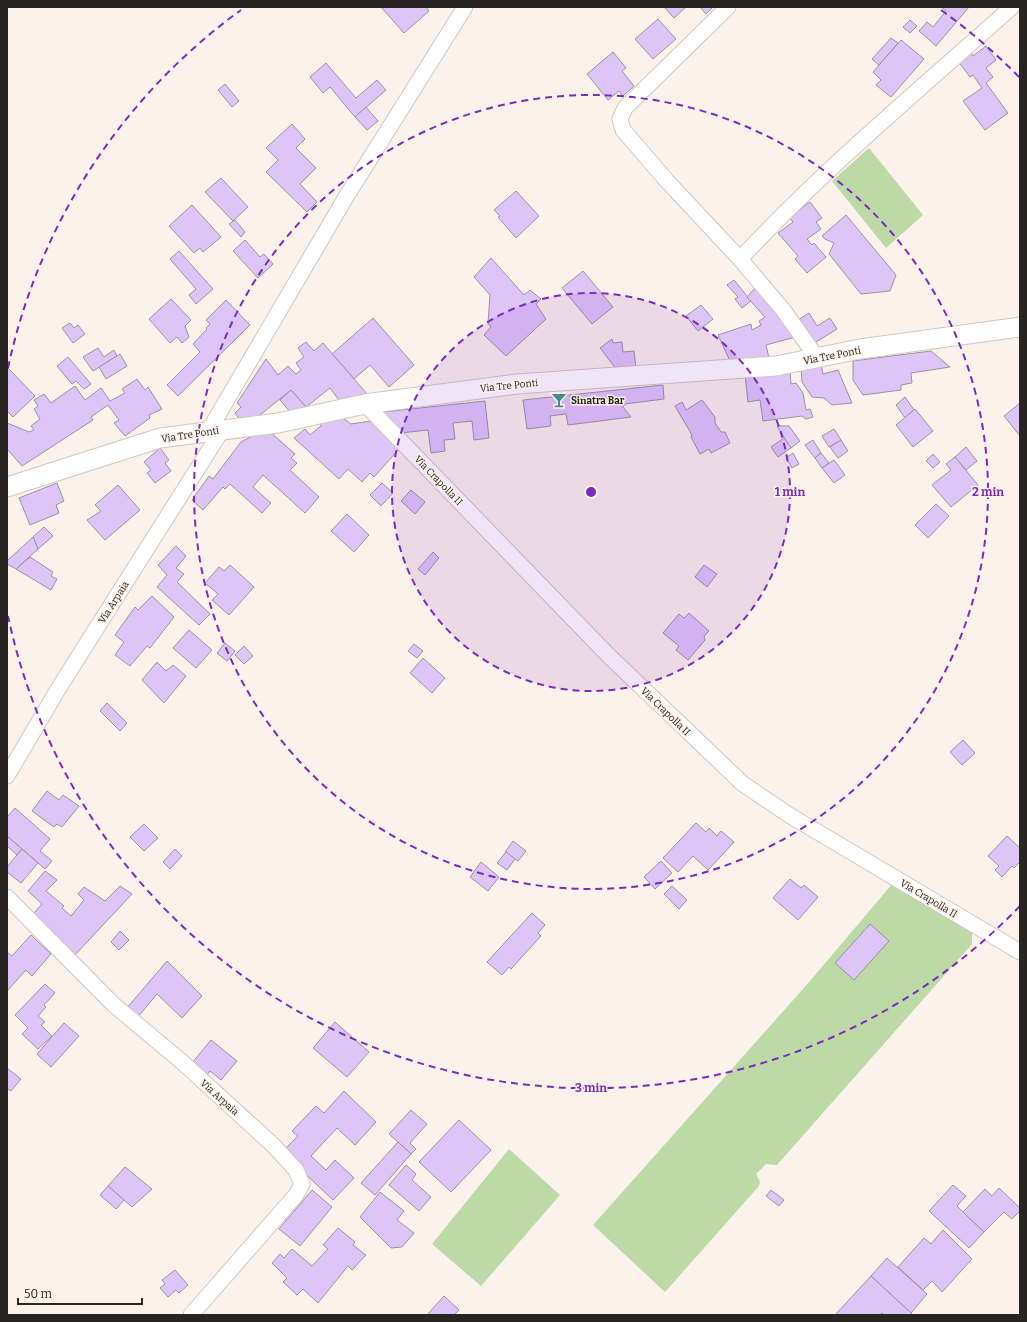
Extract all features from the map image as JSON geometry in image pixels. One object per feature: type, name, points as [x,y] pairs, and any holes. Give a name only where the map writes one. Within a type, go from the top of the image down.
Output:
[{"type":"street","name":"Via Arpaia","points":[[7,776],[215,430],[346,197],[465,7]]},
{"type":"street","points":[[728,7],[624,108],[620,119],[623,130],[662,175],[740,259],[784,311],[817,358]]},
{"type":"street","points":[[740,259],[787,212],[1012,7]]},
{"type":"street","name":"Via Tre Ponti","points":[[7,487],[160,438],[215,430],[278,424],[365,404],[517,384],[776,366],[860,349],[1020,327]]},
{"type":"street","name":"Via Crapolla II","points":[[365,404],[609,656],[743,784],[789,815],[1020,952]]},
{"type":"street","name":"Via Arpaia","points":[[7,897],[114,1005],[181,1060],[274,1146],[296,1170],[302,1184],[296,1195],[191,1315]]},
{"type":"green space","points":[[869,148],[923,215],[886,248],[832,181]]},
{"type":"green space","points":[[893,883],[972,933],[972,944],[777,1165],[766,1164],[756,1174],[760,1182],[759,1186],[665,1292],[593,1225],[810,981]]},
{"type":"green space","points":[[509,1149],[560,1195],[481,1286],[432,1244]]},
{"type":"building","points":[[381,7],[426,7],[429,11],[404,33]]},
{"type":"building","points":[[664,7],[686,7],[674,18]]},
{"type":"building","points":[[700,7],[713,7],[706,14]]},
{"type":"building","points":[[941,7],[969,7],[936,46],[919,31],[927,22],[933,27],[946,11]]},
{"type":"building","points":[[658,19],[676,39],[653,59],[635,39]]},
{"type":"building","points":[[910,20],[917,26],[910,33],[903,27]]},
{"type":"building","points":[[891,38],[898,43],[879,65],[872,59]]},
{"type":"building","points":[[901,40],[924,59],[891,97],[876,85],[881,80],[873,72]]},
{"type":"building","points":[[986,46],[996,60],[986,68],[993,77],[986,83],[1008,113],[985,130],[963,101],[982,88],[973,75],[970,77],[958,61],[971,52],[973,56]]},
{"type":"building","points":[[613,52],[626,68],[622,71],[634,86],[623,96],[619,91],[608,100],[587,74]]},
{"type":"building","points":[[326,63],[356,98],[377,80],[386,90],[355,117],[330,87],[323,93],[310,77]]},
{"type":"building","points":[[225,84],[239,101],[232,107],[218,90]]},
{"type":"building","points":[[366,107],[378,121],[367,130],[355,117]]},
{"type":"building","points":[[292,124],[305,139],[296,148],[316,168],[300,184],[317,202],[307,212],[266,172],[278,160],[266,148]]},
{"type":"building","points":[[221,178],[248,207],[233,221],[205,192]]},
{"type":"building","points":[[516,191],[539,216],[516,238],[494,210]]},
{"type":"building","points":[[810,202],[822,218],[816,222],[821,229],[807,239],[812,245],[814,243],[826,257],[807,273],[795,259],[798,256],[778,233],[793,222],[789,217]]},
{"type":"building","points":[[192,205],[221,237],[203,252],[200,248],[194,253],[169,226]]},
{"type":"building","points":[[846,215],[896,275],[890,291],[861,294],[829,254],[834,243],[822,236]]},
{"type":"building","points":[[235,220],[245,232],[241,237],[229,224]]},
{"type":"building","points":[[245,240],[260,257],[264,254],[273,264],[258,278],[233,251]]},
{"type":"building","points":[[179,251],[213,289],[196,304],[189,295],[196,289],[170,259]]},
{"type":"building","points":[[491,258],[524,295],[530,290],[541,299],[536,304],[546,319],[506,356],[484,335],[491,327],[488,323],[490,295],[474,277]]},
{"type":"building","points":[[583,271],[613,307],[592,324],[562,288]]},
{"type":"building","points":[[734,280],[751,301],[742,308],[735,299],[738,297],[727,285]]},
{"type":"building","points":[[757,286],[799,336],[766,345],[769,358],[730,361],[718,335],[751,324],[752,330],[761,325],[759,321],[765,317],[747,297]]},
{"type":"building","points":[[171,299],[191,320],[185,326],[189,337],[182,343],[177,337],[170,343],[149,319]]},
{"type":"building","points":[[226,300],[250,325],[178,396],[167,385],[200,352],[193,344],[210,324],[206,320]]},
{"type":"building","points":[[701,305],[713,319],[698,331],[686,316]]},
{"type":"building","points":[[809,313],[817,326],[830,318],[837,329],[813,344],[798,320]]},
{"type":"building","points":[[373,318],[414,365],[389,387],[370,365],[354,379],[332,354]]},
{"type":"building","points":[[70,323],[74,328],[78,325],[85,334],[73,343],[62,328]]},
{"type":"building","points":[[612,339],[613,343],[622,342],[623,352],[634,351],[636,368],[617,370],[600,348]]},
{"type":"building","points":[[306,342],[314,351],[323,343],[368,395],[341,403],[330,388],[306,407],[291,390],[255,419],[242,422],[235,413],[241,407],[237,403],[266,359],[278,375],[288,366],[296,374],[301,370],[296,363],[304,357],[298,348]]},
{"type":"building","points":[[98,348],[104,357],[114,350],[117,356],[93,371],[83,357]]},
{"type":"building","points":[[931,351],[950,367],[911,373],[912,383],[901,385],[901,390],[863,395],[853,380],[853,361]]},
{"type":"building","points":[[120,354],[127,366],[106,379],[99,367]]},
{"type":"building","points":[[68,357],[91,384],[84,389],[76,381],[72,384],[57,366]]},
{"type":"building","points":[[821,363],[823,374],[838,370],[852,403],[832,405],[824,398],[812,397],[802,382],[801,368]]},
{"type":"building","points":[[7,367],[35,396],[13,417],[7,411]]},
{"type":"building","points":[[790,369],[791,384],[796,383],[803,393],[806,410],[810,409],[813,417],[806,419],[802,416],[763,421],[760,400],[748,402],[745,375]]},
{"type":"building","points":[[137,379],[145,390],[148,387],[162,409],[149,415],[150,418],[125,436],[114,423],[119,420],[108,405],[91,417],[93,420],[22,466],[7,449],[7,423],[29,432],[34,430],[31,426],[40,419],[34,409],[38,406],[34,400],[44,394],[51,403],[75,386],[85,400],[101,388],[110,401],[125,393],[122,389]]},
{"type":"building","points":[[663,385],[664,399],[625,404],[623,407],[631,417],[568,425],[566,414],[550,416],[551,426],[527,429],[523,400]]},
{"type":"building","points":[[291,390],[306,407],[291,413],[280,400]]},
{"type":"building","points":[[905,397],[914,410],[905,418],[896,405]]},
{"type":"building","points":[[702,400],[715,417],[715,423],[721,432],[725,432],[730,443],[711,453],[709,449],[700,454],[691,437],[692,435],[675,406],[682,402],[686,410]]},
{"type":"building","points":[[485,401],[489,438],[474,440],[472,421],[453,423],[455,439],[444,440],[445,451],[431,453],[428,430],[400,433],[383,412]]},
{"type":"building","points":[[1020,403],[1020,436],[1004,416]]},
{"type":"building","points":[[915,409],[933,431],[913,447],[896,425]]},
{"type":"building","points":[[343,418],[351,424],[371,421],[400,448],[374,477],[370,473],[362,482],[348,469],[339,479],[294,438],[305,429],[310,435],[321,426],[321,423]]},
{"type":"building","points":[[777,426],[789,426],[800,441],[791,448]]},
{"type":"building","points":[[834,429],[841,440],[829,447],[822,436]]},
{"type":"building","points":[[269,431],[295,454],[291,458],[297,463],[290,470],[319,497],[305,513],[263,475],[253,487],[271,503],[262,513],[230,484],[225,489],[223,487],[203,510],[192,500],[209,476],[213,479],[241,442],[256,434]]},
{"type":"building","points":[[784,438],[791,448],[778,457],[771,447]]},
{"type":"building","points":[[813,440],[821,453],[815,458],[805,445]]},
{"type":"building","points":[[841,440],[848,451],[838,458],[830,447]]},
{"type":"building","points":[[966,447],[977,461],[966,470],[955,457]]},
{"type":"building","points":[[160,448],[169,460],[165,463],[171,471],[155,483],[147,473],[151,470],[144,462]]},
{"type":"building","points":[[793,453],[799,464],[792,468],[786,458]]},
{"type":"building","points":[[821,453],[829,463],[822,468],[815,458]]},
{"type":"building","points":[[933,454],[940,462],[933,468],[926,461]]},
{"type":"building","points":[[955,457],[978,485],[951,507],[932,485],[951,470],[946,464]]},
{"type":"building","points":[[834,460],[845,475],[834,483],[822,468]]},
{"type":"building","points":[[57,483],[64,501],[56,505],[59,513],[30,525],[19,498]]},
{"type":"building","points":[[382,483],[393,493],[381,506],[370,495]]},
{"type":"building","points":[[118,485],[140,510],[105,540],[87,520],[101,511],[95,505]]},
{"type":"building","points":[[411,490],[425,502],[415,514],[401,501]]},
{"type":"building","points":[[936,504],[949,516],[928,538],[915,525]]},
{"type":"building","points":[[347,514],[369,535],[354,552],[331,531]]},
{"type":"building","points":[[44,527],[53,536],[38,549],[33,537]]},
{"type":"building","points":[[33,537],[38,549],[16,569],[7,564],[7,561]]},
{"type":"building","points":[[176,546],[186,556],[176,568],[184,574],[177,582],[210,614],[199,625],[157,587],[167,575],[158,565]]},
{"type":"building","points":[[433,552],[439,558],[425,575],[418,569]]},
{"type":"building","points":[[30,557],[53,572],[51,576],[57,579],[51,590],[16,569]]},
{"type":"building","points":[[230,565],[254,587],[229,615],[212,600],[218,594],[205,583],[219,567],[224,571]]},
{"type":"building","points":[[704,565],[717,574],[707,587],[695,577]]},
{"type":"building","points":[[152,596],[174,617],[150,648],[147,646],[130,666],[115,655],[124,642],[115,635],[135,607],[138,610]]},
{"type":"building","points":[[689,613],[709,631],[704,636],[705,640],[688,660],[676,650],[679,646],[663,633],[679,614],[684,618]]},
{"type":"building","points":[[189,630],[212,650],[196,668],[173,648]]},
{"type":"building","points":[[225,643],[235,651],[227,661],[217,653]]},
{"type":"building","points":[[414,644],[423,651],[417,658],[408,651]]},
{"type":"building","points":[[244,646],[253,656],[244,664],[235,655]]},
{"type":"building","points":[[423,658],[445,678],[432,693],[410,673]]},
{"type":"building","points":[[157,662],[166,671],[173,665],[186,676],[164,703],[142,680]]},
{"type":"building","points":[[107,703],[127,723],[120,731],[100,711]]},
{"type":"building","points":[[963,740],[975,753],[962,765],[950,752]]},
{"type":"building","points":[[47,791],[59,800],[63,795],[79,806],[62,827],[57,824],[54,827],[32,811]]},
{"type":"building","points":[[15,808],[50,839],[40,851],[52,861],[45,869],[7,836],[7,817]]},
{"type":"building","points":[[696,823],[706,832],[709,828],[717,836],[721,831],[734,842],[708,870],[693,856],[678,872],[663,858]]},
{"type":"building","points":[[144,824],[158,838],[144,851],[130,837]]},
{"type":"building","points":[[7,836],[22,849],[17,855],[7,846]]},
{"type":"building","points":[[1007,836],[1020,848],[1020,862],[1014,868],[1012,866],[1002,877],[995,870],[999,866],[988,856]]},
{"type":"building","points":[[513,841],[526,851],[518,861],[505,852]]},
{"type":"building","points":[[22,849],[38,863],[21,883],[7,872],[7,867]]},
{"type":"building","points":[[175,849],[182,856],[170,869],[163,862]]},
{"type":"building","points":[[506,852],[515,859],[507,870],[497,863]]},
{"type":"building","points":[[661,861],[672,873],[655,889],[644,877]]},
{"type":"building","points":[[481,862],[499,877],[488,891],[470,877]]},
{"type":"building","points":[[45,871],[57,880],[46,891],[64,906],[62,908],[71,916],[84,900],[78,894],[84,887],[105,901],[120,886],[132,894],[74,956],[31,916],[42,904],[28,891]]},
{"type":"building","points":[[790,879],[801,888],[804,885],[818,897],[798,920],[773,898]]},
{"type":"building","points":[[672,886],[687,900],[679,909],[664,894]]},
{"type":"building","points":[[532,913],[545,925],[538,933],[541,936],[511,969],[509,967],[502,975],[487,962]]},
{"type":"building","points":[[870,924],[889,941],[854,980],[835,963]]},
{"type":"building","points":[[120,931],[129,940],[119,950],[111,942]]},
{"type":"building","points":[[31,935],[51,954],[32,976],[26,970],[7,991],[7,952],[12,956]]},
{"type":"building","points":[[167,961],[202,996],[182,1018],[157,994],[137,1018],[126,1009]]},
{"type":"building","points":[[45,984],[55,993],[44,1005],[46,1007],[38,1016],[45,1022],[41,1025],[52,1036],[38,1049],[22,1034],[28,1028],[15,1015]]},
{"type":"building","points":[[335,1022],[369,1052],[347,1077],[313,1048]]},
{"type":"building","points":[[64,1023],[79,1036],[51,1067],[37,1054]]},
{"type":"building","points":[[211,1040],[237,1061],[221,1080],[210,1071],[207,1075],[192,1063]]},
{"type":"building","points":[[7,1068],[21,1079],[11,1091],[7,1088]]},
{"type":"building","points":[[344,1091],[376,1122],[355,1145],[337,1128],[311,1156],[326,1170],[335,1160],[354,1178],[333,1200],[282,1152],[298,1136],[292,1131],[316,1106],[324,1113]]},
{"type":"building","points":[[411,1110],[427,1124],[410,1143],[416,1149],[411,1154],[389,1134]]},
{"type":"building","points":[[459,1120],[491,1150],[451,1192],[419,1162]]},
{"type":"building","points":[[398,1142],[411,1154],[375,1195],[361,1183]]},
{"type":"building","points":[[406,1165],[416,1174],[412,1180],[431,1197],[419,1211],[389,1185]]},
{"type":"building","points":[[125,1167],[152,1189],[132,1207],[108,1186]]},
{"type":"building","points":[[953,1185],[966,1196],[957,1206],[984,1232],[969,1248],[929,1211]]},
{"type":"building","points":[[108,1186],[124,1200],[116,1209],[100,1195]]},
{"type":"building","points":[[999,1188],[1020,1208],[1020,1211],[1012,1219],[1004,1212],[984,1232],[963,1212],[985,1189],[992,1196]]},
{"type":"building","points":[[312,1190],[332,1207],[300,1246],[279,1229]]},
{"type":"building","points":[[771,1190],[784,1200],[779,1206],[766,1196]]},
{"type":"building","points":[[380,1192],[404,1211],[397,1220],[414,1233],[402,1247],[391,1248],[360,1217]]},
{"type":"building","points":[[338,1228],[355,1242],[353,1245],[366,1255],[352,1270],[348,1266],[318,1303],[303,1289],[297,1295],[283,1282],[287,1278],[272,1263],[280,1254],[284,1258],[292,1249],[312,1266],[328,1249],[323,1245]]},
{"type":"building","points":[[943,1230],[972,1259],[942,1292],[932,1281],[923,1290],[898,1267],[924,1238],[931,1244]]},
{"type":"building","points":[[887,1258],[927,1294],[911,1313],[871,1276]]},
{"type":"building","points":[[175,1270],[188,1285],[179,1293],[176,1290],[168,1297],[160,1288],[165,1284],[162,1280]]},
{"type":"building","points":[[871,1276],[913,1315],[884,1315],[882,1313],[880,1315],[835,1315]]},
{"type":"building","points":[[444,1296],[459,1310],[454,1315],[427,1315]]},
{"type":"place","name":"Sinatra Bar","points":[[559,400]]}]
